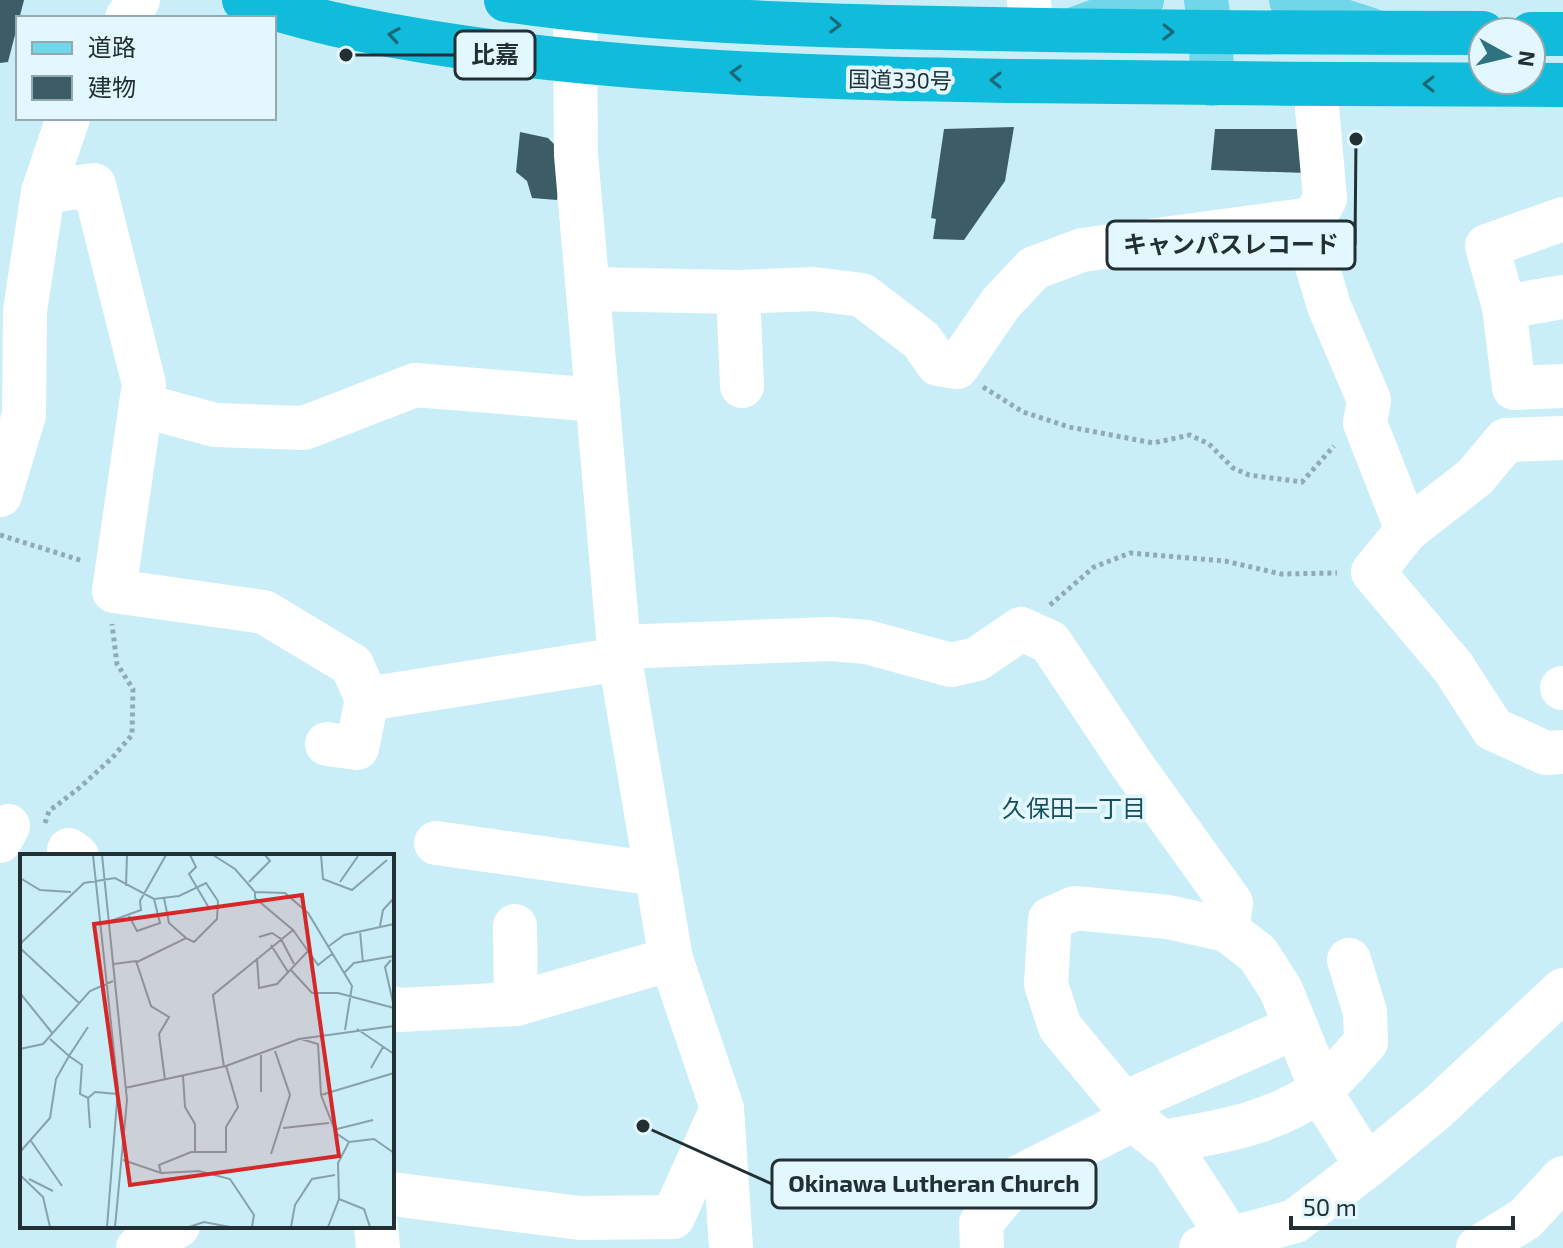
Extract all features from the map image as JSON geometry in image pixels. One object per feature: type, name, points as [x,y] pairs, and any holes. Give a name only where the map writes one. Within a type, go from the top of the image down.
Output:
[{"type":"highway","name":"国道330号","points":[[244,0],[346,27],[501,52],[819,78],[1563,85]]},
{"type":"highway","points":[[542,3],[681,18],[796,24],[1209,16],[1380,33],[1467,33]]},
{"type":"main road","points":[[1043,20],[1129,9],[1142,0]]},
{"type":"main road","points":[[1291,0],[1380,33]]},
{"type":"main road","points":[[1209,16],[1212,84]]},
{"type":"street","points":[[542,3],[575,60],[576,155],[619,653],[671,959],[722,1108],[731,1248]]},
{"type":"street","points":[[588,289],[738,292],[814,289],[862,295],[921,340],[938,364],[957,367],[1001,303],[1034,268],[1082,250],[1313,219],[1325,199],[1315,84]]},
{"type":"street","points":[[1563,85],[1563,108]]},
{"type":"street","points":[[0,495],[24,415],[25,311],[43,192],[67,120]]},
{"type":"street","points":[[43,192],[94,185],[144,384],[114,591],[264,612],[352,665],[367,699],[357,748],[327,744]]},
{"type":"street","points":[[1563,219],[1487,246],[1504,307],[1514,388],[1563,386]]},
{"type":"street","points":[[1303,220],[1329,306],[1369,400],[1365,423],[1407,530]]},
{"type":"street","points":[[738,292],[742,386]]},
{"type":"street","points":[[1504,307],[1563,297]]},
{"type":"street","points":[[141,405],[215,425],[304,428],[390,376],[415,385],[598,400]]},
{"type":"street","points":[[1563,438],[1506,440],[1475,477],[1407,530],[1373,572],[1453,667],[1493,729],[1546,753],[1563,752]]},
{"type":"street","points":[[367,699],[619,653],[830,639],[867,642],[951,665],[977,659],[1021,629],[1050,642],[1132,765],[1231,903],[1227,930]]},
{"type":"street","points":[[436,843],[657,874]]},
{"type":"street","points":[[1367,1166],[1319,1090],[1319,1083],[1281,990],[1258,954],[1227,930],[1168,917],[1075,908],[1050,919],[1046,984],[1060,1027],[1140,1121],[1171,1149],[1215,1244],[1295,1221],[1367,1166],[1437,1108],[1563,990]]},
{"type":"street","points":[[515,926],[516,1004]]},
{"type":"street","points":[[394,1009],[516,1004],[671,959]]},
{"type":"street","points":[[1140,1121],[1228,1130],[1289,1108],[1319,1090],[1366,1042],[1365,1012],[1349,960]]},
{"type":"street","points":[[982,1248],[981,1223],[1019,1177],[1140,1121],[1296,1027]]},
{"type":"street","points":[[394,1194],[579,1233],[673,1217],[722,1108]]},
{"type":"street","points":[[1478,1248],[1525,1219],[1563,1178]]},
{"type":"street","points":[[376,1228],[378,1248]]},
{"type":"path","points":[[957,367],[992,395],[1023,412],[1069,427],[1153,443],[1190,435],[1209,444],[1233,468],[1249,475],[1289,481],[1302,482],[1333,446],[1365,423]]},
{"type":"path","points":[[0,535],[104,566],[114,591],[112,635],[117,664],[133,689],[132,735],[101,769],[49,811],[40,840]]},
{"type":"path","points":[[1021,629],[1094,567],[1130,553],[1225,561],[1281,574],[1373,572]]},
{"type":"building","points":[[0,0],[24,0],[20,16],[16,16],[16,31],[8,62],[0,63]]},
{"type":"building","points":[[1014,127],[1005,181],[964,240],[933,239],[936,219],[931,218],[944,129]]},
{"type":"building","points":[[1215,129],[1310,129],[1307,173],[1211,170]]},
{"type":"building","points":[[520,132],[548,138],[557,147],[562,165],[557,200],[532,198],[527,181],[516,172]]},
{"type":"place","name":"比嘉","points":[[346,55]]},
{"type":"place","name":"キャンパスレコード","points":[[1356,139]]},
{"type":"place","name":"Okinawa Lutheran Church","points":[[643,1126]]},
{"type":"district","name":"久保田一丁目","points":[[1074,807]]}]
